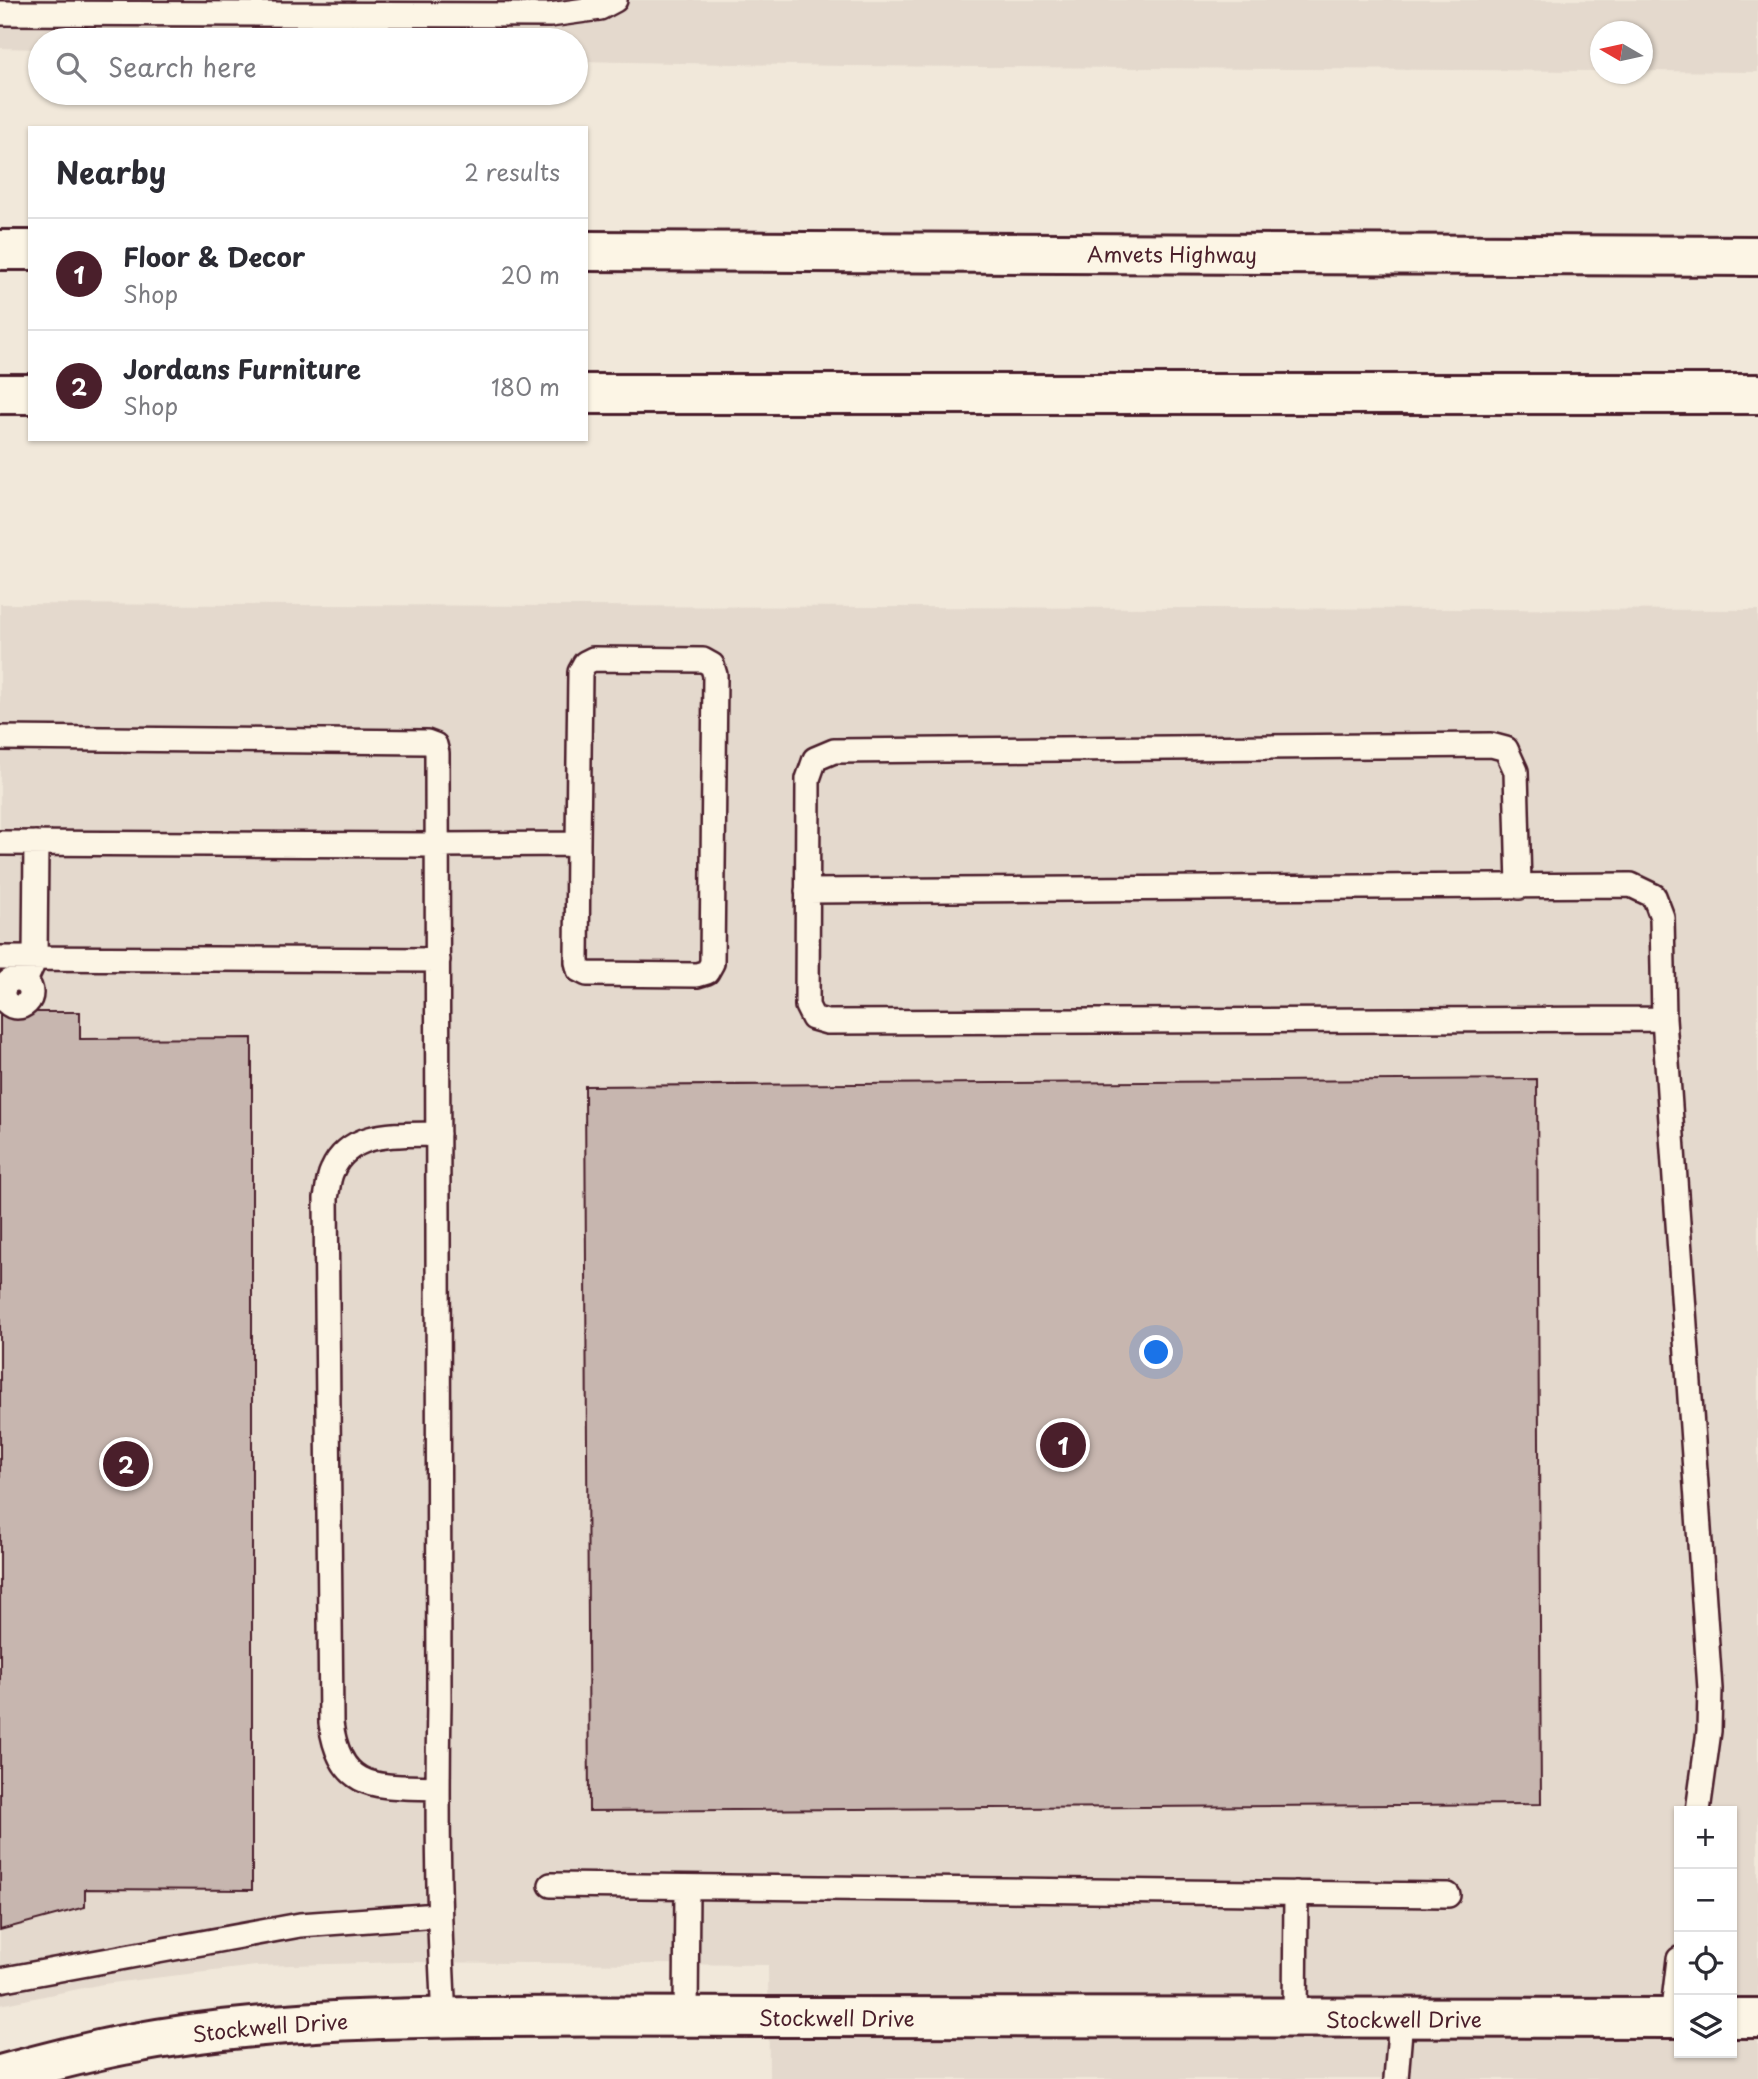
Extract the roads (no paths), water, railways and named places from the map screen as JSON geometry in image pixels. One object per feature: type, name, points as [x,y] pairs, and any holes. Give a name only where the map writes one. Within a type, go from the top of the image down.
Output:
[{"type":"main road","points":[[0,250],[28,250]]},
{"type":"main road","name":"Amvets Highway","points":[[588,251],[1758,256]]},
{"type":"main road","points":[[0,394],[28,394]]},
{"type":"main road","points":[[588,394],[1758,394]]},
{"type":"main road","name":"Stockwell Drive","points":[[0,2075],[123,2045],[196,2034],[328,2021],[444,2017],[1144,2017],[1295,2020],[1674,2018]]},
{"type":"main road","points":[[1737,2018],[1758,2018]]},
{"type":"lane","points":[[0,13],[550,15],[600,8],[615,0]]},
{"type":"lane","points":[[593,659],[703,660],[712,665],[715,675],[712,962],[707,972],[697,975],[587,974],[579,970],[578,844],[580,672],[585,663],[593,659]]},
{"type":"lane","points":[[0,738],[427,741],[435,745],[438,753],[437,1788],[438,1915],[444,2017]]},
{"type":"lane","points":[[1519,887],[1516,771],[1506,749],[1491,745],[834,751],[815,759],[808,779],[807,1006],[813,1018],[827,1023],[1664,1019]]},
{"type":"lane","points":[[0,843],[578,844]]},
{"type":"lane","points":[[7,1002],[15,1006],[27,1002],[30,989],[25,981],[35,958],[36,843]]},
{"type":"lane","points":[[807,891],[1631,885],[1654,897],[1662,917],[1664,1019],[1710,1689],[1709,1731],[1699,1806]]},
{"type":"lane","points":[[0,958],[438,960]]},
{"type":"lane","points":[[437,1788],[377,1786],[362,1780],[340,1760],[334,1743],[331,1723],[326,1198],[331,1172],[344,1152],[359,1142],[382,1135],[438,1134]]},
{"type":"lane","points":[[551,1885],[1448,1895]]},
{"type":"lane","points":[[686,2016],[687,1887]]},
{"type":"lane","points":[[1295,2020],[1296,1893]]},
{"type":"lane","points":[[0,1980],[300,1925],[438,1915]]},
{"type":"lane","points":[[1396,2079],[1401,2018]]},
{"type":"place","name":"Floor & Decor","points":[[1063,1445]]},
{"type":"place","name":"Jordans Furniture","points":[[126,1464]]}]
